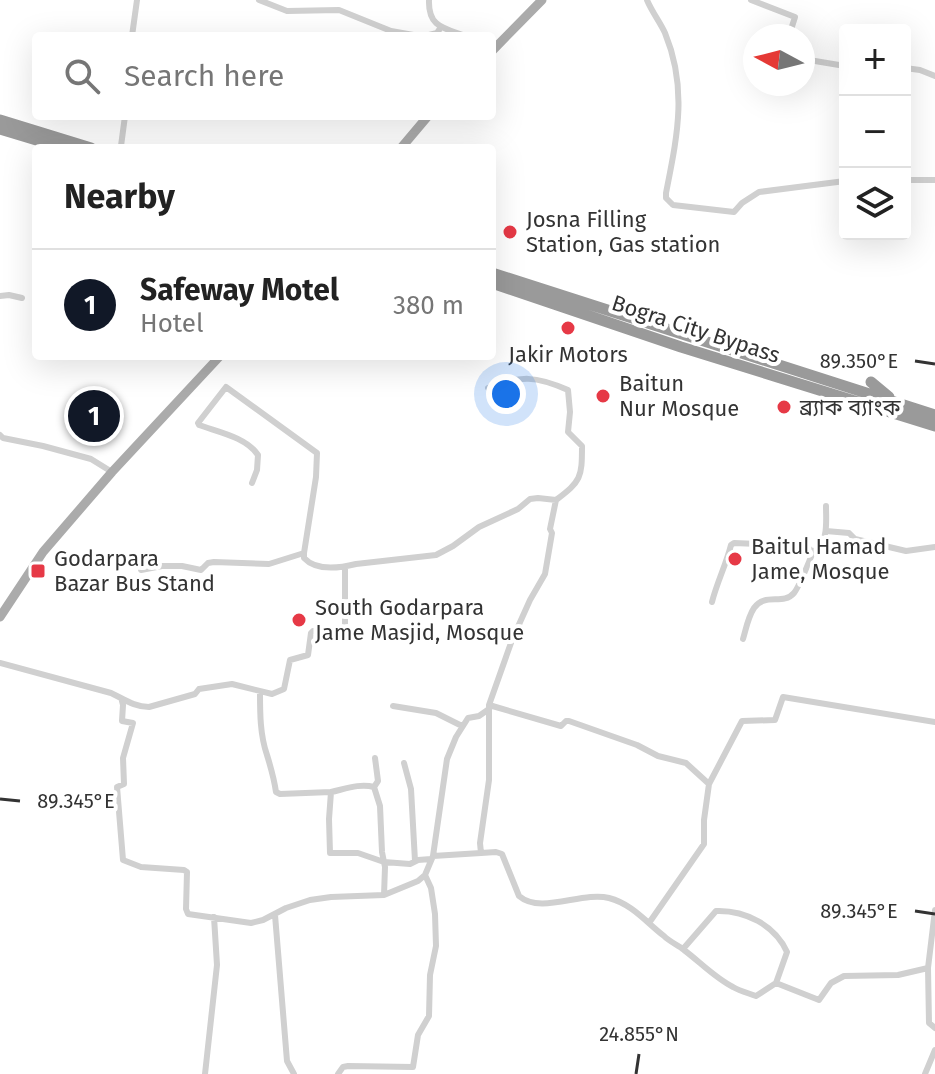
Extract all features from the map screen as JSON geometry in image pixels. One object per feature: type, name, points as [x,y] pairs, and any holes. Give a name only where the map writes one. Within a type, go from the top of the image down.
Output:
[{"type":"highway","points":[[0,120],[78,144]]},
{"type":"highway","points":[[0,129],[50,144]]},
{"type":"highway","name":"Bogra City Bypass","points":[[496,274],[935,426]]},
{"type":"highway","name":"Bogra City Bypass","points":[[496,284],[935,415]]},
{"type":"highway","points":[[871,382],[895,402]]},
{"type":"main road","points":[[496,45],[542,0]]},
{"type":"main road","points":[[404,144],[425,120]]},
{"type":"main road","points":[[0,617],[43,552],[216,360]]},
{"type":"street","points":[[133,32],[137,0]]},
{"type":"street","points":[[259,0],[287,11],[339,10],[397,32]]},
{"type":"street","points":[[429,0],[429,13],[434,21],[454,32]]},
{"type":"street","points":[[647,0],[665,34],[676,66],[679,122],[666,193],[666,198],[673,205],[734,212],[759,192],[839,182]]},
{"type":"street","points":[[751,0],[795,17],[793,24]]},
{"type":"street","points":[[438,32],[441,27]]},
{"type":"street","points":[[815,61],[839,65]]},
{"type":"street","points":[[911,69],[935,76]]},
{"type":"street","points":[[121,144],[124,120]]},
{"type":"street","points":[[911,180],[935,180]]},
{"type":"street","points":[[0,296],[22,298]]},
{"type":"street","points":[[252,483],[258,455],[254,449],[198,423],[226,387],[317,453],[304,558],[315,566],[345,567],[436,555],[479,527],[518,509],[530,499],[556,500],[577,484],[582,467],[582,446],[568,432],[568,390],[545,380],[528,378],[509,380],[488,388]]},
{"type":"street","points":[[0,435],[91,459],[112,472]]},
{"type":"street","points":[[481,853],[489,780],[489,707],[512,640],[545,574],[556,500]]},
{"type":"street","points":[[743,639],[758,604],[771,598],[784,600],[793,594],[813,552],[824,542],[826,506]]},
{"type":"street","points":[[826,531],[849,533],[855,539],[906,551],[935,547]]},
{"type":"street","points":[[712,602],[718,578],[734,543],[806,546],[813,552]]},
{"type":"street","points":[[141,570],[182,566],[201,570],[214,562],[269,564],[304,553]]},
{"type":"street","points":[[0,663],[111,693],[122,701],[141,707],[226,684],[272,694],[284,689],[290,660],[308,655],[313,631],[345,629],[345,567]]},
{"type":"street","points":[[260,692],[260,721],[276,792],[331,792],[354,786],[374,787]]},
{"type":"street","points":[[649,923],[704,844],[709,784],[742,721],[775,720],[783,697],[935,722]]},
{"type":"street","points":[[122,701],[122,721],[133,723],[123,758],[124,784],[117,787],[123,860],[141,867],[187,872],[188,914],[251,923],[310,900],[384,895],[405,888],[425,875],[432,858],[447,759],[468,718],[483,714],[489,707]]},
{"type":"street","points":[[393,706],[436,713],[462,726]]},
{"type":"street","points":[[489,707],[561,726],[569,721],[601,731],[658,756],[686,763],[709,784]]},
{"type":"street","points":[[374,787],[378,781],[375,758]]},
{"type":"street","points":[[404,763],[411,789],[415,861]]},
{"type":"street","points":[[374,787],[380,806],[384,895]]},
{"type":"street","points":[[331,792],[330,853],[358,853],[384,862],[410,864],[432,858],[502,854],[523,899],[540,904],[592,897],[608,898],[632,908],[664,937],[733,987],[756,996],[776,983],[787,952],[768,926],[727,911],[716,911],[683,949]]},
{"type":"street","points":[[338,1074],[348,1066],[406,1071],[413,1067],[418,1035],[429,1016],[430,975],[436,946],[431,888],[425,875]]},
{"type":"street","points":[[935,910],[930,941],[929,1023],[935,1028]]},
{"type":"street","points":[[275,915],[287,1061],[294,1074]]},
{"type":"street","points":[[205,1074],[217,965],[214,917]]},
{"type":"street","points":[[776,983],[819,1000],[831,983],[844,976],[898,975],[931,964]]},
{"type":"street","points":[[925,1074],[935,1050]]},
{"type":"place","name":"Josna Filling Station, Gas station","points":[[510,232]]},
{"type":"place","name":"Jakir Motors","points":[[568,328]]},
{"type":"place","name":"Baitun Nur Mosque","points":[[603,396]]},
{"type":"place","name":"ব্র্যাক ব্যাংক","points":[[784,407]]},
{"type":"place","name":"Safeway Motel","points":[[94,416]]},
{"type":"place","name":"Baitul Hamad Jame, Mosque","points":[[735,559]]},
{"type":"place","name":"Godarpara Bazar Bus Stand","points":[[38,571]]},
{"type":"place","name":"South Godarpara Jame Masjid, Mosque","points":[[299,620]]}]
